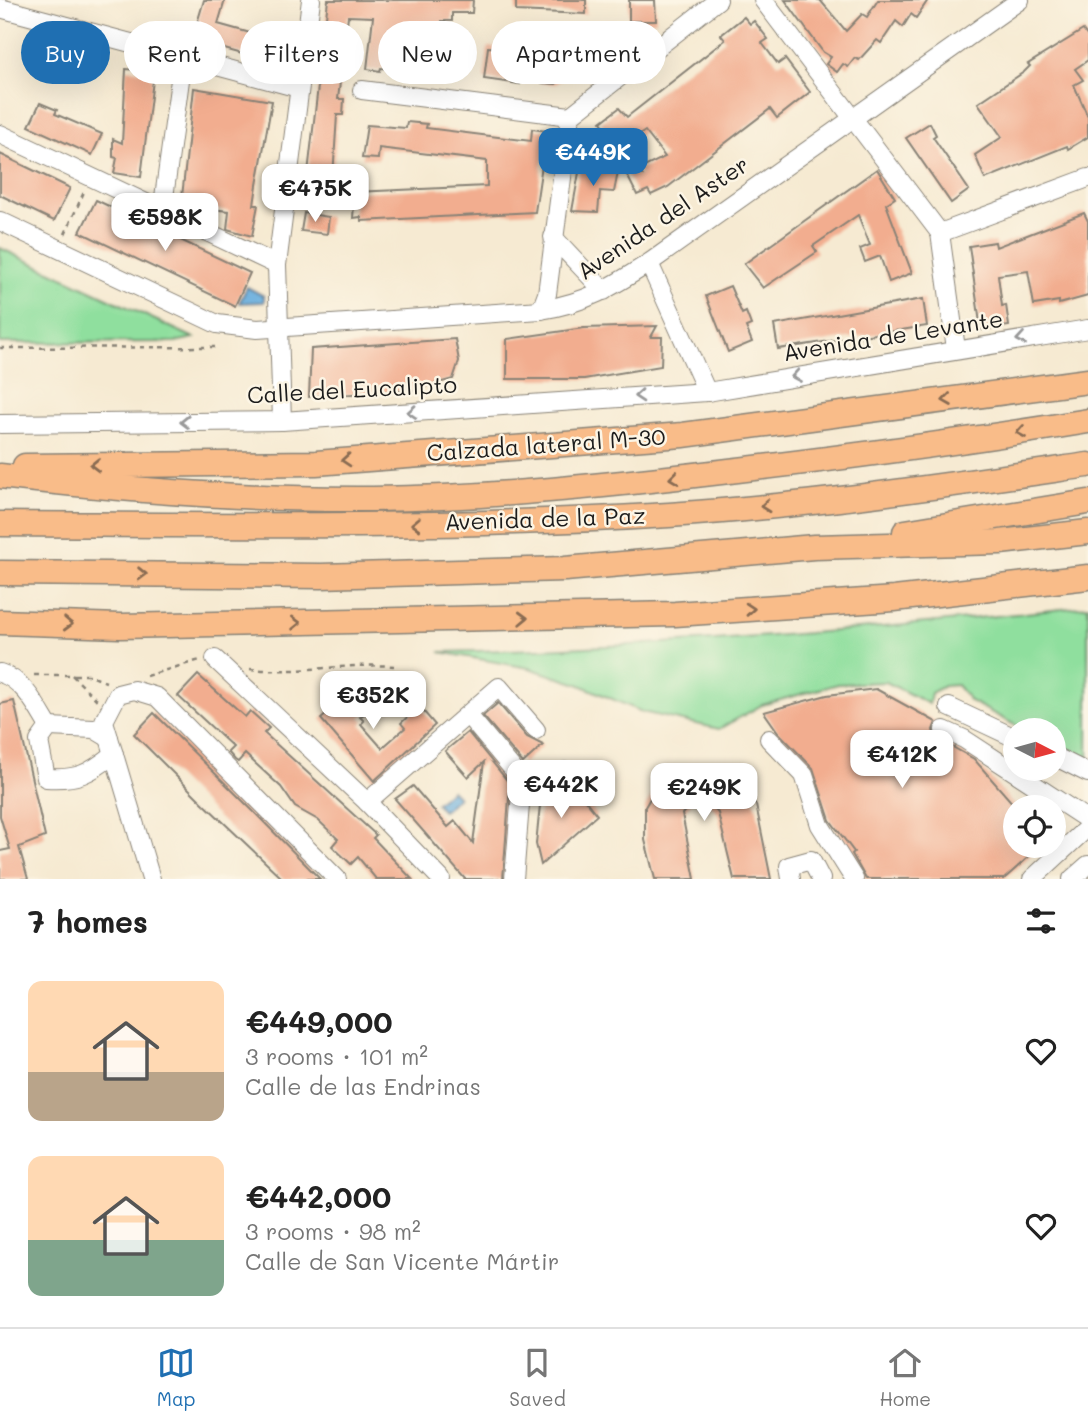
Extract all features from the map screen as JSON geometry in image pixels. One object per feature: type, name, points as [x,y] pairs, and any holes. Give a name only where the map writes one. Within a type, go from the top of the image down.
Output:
[{"type":"highway","name":"Calzada lateral M-30","points":[[0,466],[316,463],[683,435],[1088,381]]},
{"type":"highway","points":[[74,524],[182,512],[593,488],[927,448],[1088,421]]},
{"type":"highway","name":"Avenida de la Paz","points":[[0,524],[320,527],[668,515],[833,501],[1088,465]]},
{"type":"highway","points":[[0,476],[106,487],[296,498],[375,499]]},
{"type":"highway","points":[[814,547],[1088,502]]},
{"type":"highway","name":"Avenida de la Paz","points":[[0,573],[321,576],[565,569],[814,547],[1000,542],[1088,532]]},
{"type":"highway","points":[[0,622],[120,626],[675,614],[894,599],[1088,576]]},
{"type":"street","points":[[282,421],[277,265],[311,0]]},
{"type":"street","points":[[541,310],[547,294],[570,116],[718,0]]},
{"type":"street","points":[[763,0],[940,233],[956,349]]},
{"type":"street","name":"Avenida del Aster","points":[[0,221],[217,324],[235,328],[278,328],[541,310],[575,304],[604,291],[649,262],[1020,0]]},
{"type":"street","points":[[0,8],[124,42]]},
{"type":"street","points":[[226,69],[299,88]]},
{"type":"street","points":[[162,212],[179,84]]},
{"type":"street","points":[[362,90],[570,116]]},
{"type":"street","points":[[0,134],[277,265]]},
{"type":"street","points":[[940,233],[1088,178]]},
{"type":"street","points":[[553,237],[604,291]]},
{"type":"street","points":[[649,262],[707,391]]},
{"type":"street","name":"Avenida de Levante","points":[[707,391],[1088,329]]},
{"type":"street","name":"Calle del Eucalipto","points":[[0,424],[282,421],[707,391]]},
{"type":"street","points":[[215,659],[367,802],[441,879]]},
{"type":"street","points":[[0,673],[13,677],[36,705],[49,727]]},
{"type":"street","points":[[367,802],[499,687],[536,730]]},
{"type":"street","points":[[151,879],[104,722],[118,694],[134,690],[157,697],[337,879]]},
{"type":"street","points":[[948,707],[1003,732]]},
{"type":"street","points":[[468,715],[522,780],[514,879]]},
{"type":"street","points":[[49,727],[39,741],[46,778],[70,780],[94,770],[111,746]]},
{"type":"street","points":[[49,727],[94,729],[111,746]]},
{"type":"street","points":[[944,730],[964,740],[1088,820]]},
{"type":"street","points":[[769,739],[804,775],[820,825],[854,879]]},
{"type":"street","points":[[1066,762],[1088,773]]},
{"type":"street","points":[[1032,879],[1088,827]]},
{"type":"street","points":[[791,879],[789,866],[811,860],[821,879]]},
{"type":"street","points":[[1072,879],[1088,864]]},
{"type":"path","points":[[58,249],[90,177]]},
{"type":"path","points":[[0,348],[219,346]]},
{"type":"path","points":[[72,674],[109,712]]},
{"type":"green space","points":[[0,248],[194,338],[175,342],[0,343]]},
{"type":"green space","points":[[1088,606],[1088,763],[1066,751],[1066,718],[1003,719],[970,701],[957,685],[944,686],[931,693],[929,704],[886,682],[838,684],[762,705],[719,729],[642,712],[578,684],[529,668],[440,652],[602,646],[926,623]]},
{"type":"water","points":[[247,287],[264,296],[264,302],[239,303]]},
{"type":"water","points":[[562,763],[570,772],[553,787],[545,778]]},
{"type":"water","points":[[451,790],[458,797],[443,811],[436,803]]},
{"type":"building","points":[[204,0],[225,0],[219,21],[198,21]]},
{"type":"building","points":[[328,0],[473,0],[472,13],[452,13],[452,21],[378,21],[378,71],[367,69],[373,17],[348,16],[347,21],[326,21]]},
{"type":"building","points":[[516,0],[586,0],[586,14],[516,11]]},
{"type":"building","points":[[629,0],[655,0],[656,21],[629,21]]},
{"type":"building","points":[[785,0],[820,0],[846,31],[862,14],[867,17],[878,0],[928,0],[916,18],[911,14],[903,27],[896,21],[881,43],[877,40],[859,60],[855,58],[848,67],[843,64],[837,72],[826,64],[831,57],[823,52]]},
{"type":"building","points":[[744,17],[750,24],[754,21],[768,39],[762,43],[778,64],[785,59],[810,92],[777,118],[770,109],[668,187],[651,195],[648,190],[637,195],[626,173],[642,175],[638,170],[665,157],[645,131],[621,148],[601,122],[619,108],[627,117],[725,40],[721,35]]},
{"type":"building","points":[[226,26],[240,30],[240,53],[226,49]]},
{"type":"building","points":[[1083,30],[1088,37],[1088,60],[1075,69],[1083,80],[1074,85],[1088,117],[1088,137],[1068,149],[1067,146],[985,179],[975,155],[1002,137],[978,103],[1024,72],[1030,66],[1028,64]]},
{"type":"building","points":[[488,47],[491,47],[491,80],[484,79]]},
{"type":"building","points":[[125,84],[153,84],[141,177],[114,173],[117,158],[113,157],[113,139],[122,143]]},
{"type":"building","points":[[318,84],[340,84],[338,99],[344,99],[343,115],[337,115],[332,193],[306,190]]},
{"type":"building","points":[[194,88],[272,101],[254,205],[258,205],[252,236],[227,229],[229,211],[181,206]]},
{"type":"building","points":[[40,103],[57,110],[55,114],[102,134],[92,155],[29,126]]},
{"type":"building","points":[[407,122],[427,124],[426,128],[531,141],[532,129],[547,131],[535,212],[361,221],[361,217],[353,218],[355,192],[487,186],[487,161],[379,148],[378,159],[362,158],[367,125],[406,128]]},
{"type":"building","points":[[930,123],[936,135],[933,137],[969,190],[951,203],[906,138]]},
{"type":"building","points":[[0,154],[70,188],[54,221],[0,195]]},
{"type":"building","points":[[580,167],[618,172],[614,192],[600,191],[598,212],[572,211]]},
{"type":"building","points":[[877,169],[895,198],[886,204],[912,273],[889,282],[880,256],[865,262],[860,249],[870,245],[858,215],[813,246],[817,252],[763,288],[744,264]]},
{"type":"building","points":[[96,200],[250,273],[235,306],[80,232]]},
{"type":"building","points":[[304,213],[329,217],[327,234],[301,231]]},
{"type":"building","points":[[1084,213],[1088,221],[1088,296],[1059,304],[1059,301],[1034,305],[1028,271],[998,275],[1002,306],[1006,305],[1009,326],[981,330],[969,246],[995,242],[996,247]]},
{"type":"building","points":[[730,286],[742,314],[746,312],[751,325],[746,327],[752,342],[728,352],[706,296]]},
{"type":"building","points":[[923,299],[927,326],[778,349],[774,325]]},
{"type":"building","points":[[657,326],[651,337],[662,337],[661,366],[584,379],[507,379],[507,339],[584,328]]},
{"type":"building","points":[[455,339],[459,361],[453,379],[413,390],[309,397],[311,349]]},
{"type":"building","points":[[198,675],[245,717],[250,711],[269,728],[264,733],[376,835],[373,838],[412,879],[376,879],[358,857],[351,864],[332,846],[338,839],[318,820],[295,807],[281,787],[245,754],[238,762],[235,760],[228,752],[233,747],[178,696]]},
{"type":"building","points":[[358,687],[379,689],[385,697],[360,717],[364,721],[361,724],[382,748],[405,728],[401,723],[419,706],[435,725],[374,781],[321,719]]},
{"type":"building","points":[[876,689],[936,722],[933,730],[935,737],[974,759],[1005,795],[1003,795],[1003,858],[1027,858],[1004,879],[866,879],[852,854],[854,852],[830,820],[813,768],[778,732],[764,712],[827,695]]},
{"type":"building","points":[[14,701],[45,837],[19,847],[28,879],[0,879],[0,851],[10,849],[0,816],[0,704]]},
{"type":"building","points":[[498,703],[527,737],[543,745],[523,763],[483,716]]},
{"type":"building","points":[[154,713],[320,879],[283,879],[134,734]]},
{"type":"building","points":[[468,732],[510,784],[503,879],[465,879],[395,799],[413,786],[448,827],[455,821],[473,843],[484,762],[468,777],[445,751]]},
{"type":"building","points":[[691,764],[710,764],[724,768],[746,787],[756,805],[771,879],[734,879],[718,813],[710,804],[692,802],[682,814],[695,879],[655,879],[645,840],[645,807],[660,781],[671,772]]},
{"type":"building","points":[[569,780],[597,815],[541,865],[536,844],[540,805]]}]
